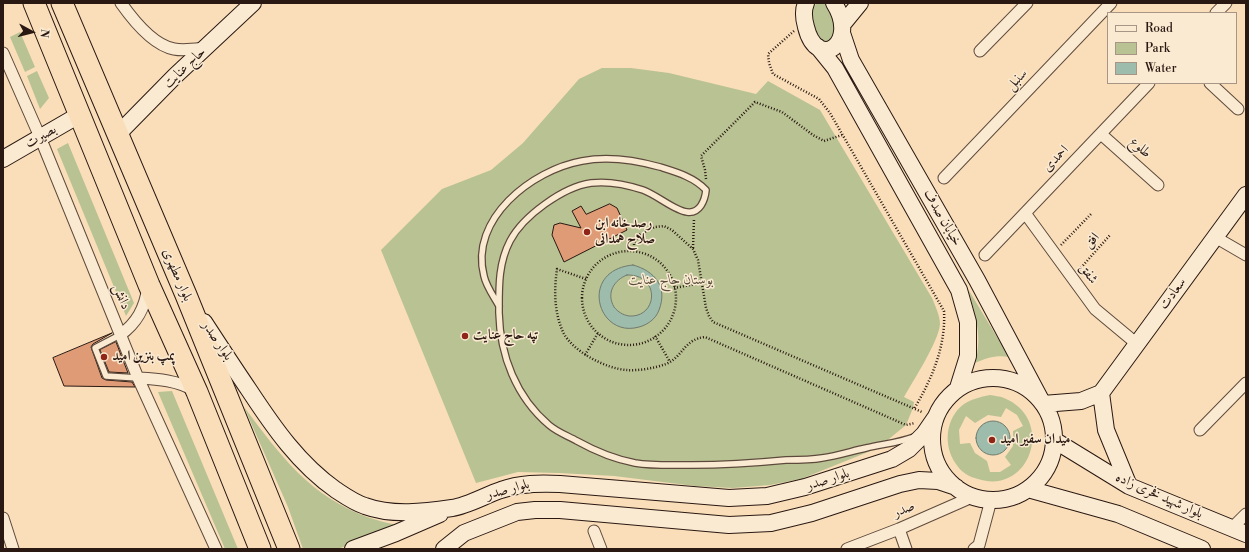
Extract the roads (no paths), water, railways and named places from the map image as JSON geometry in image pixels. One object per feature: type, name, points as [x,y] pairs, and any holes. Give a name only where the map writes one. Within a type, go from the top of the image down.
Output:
[{"type":"highway","name":"بلوار مطهری","points":[[34,3],[149,284],[197,392],[260,549]]},
{"type":"highway","name":"بلوار مطهری","points":[[62,3],[186,295],[289,549]]},
{"type":"main road","name":"حاج عنایت","points":[[118,134],[253,3]]},
{"type":"main road","name":"خیابان صدف","points":[[834,3],[838,11],[852,60],[977,280],[1043,404]]},
{"type":"main road","points":[[818,47],[826,50],[833,49],[840,42],[842,29],[860,3]]},
{"type":"main road","name":"خیابان صدف","points":[[805,8],[810,38],[835,68],[959,290],[968,322],[968,356],[958,388]]},
{"type":"main road","name":"بصیرت","points":[[3,159],[79,115]]},
{"type":"main road","name":"سعادت","points":[[1101,393],[1246,195]]},
{"type":"main road","name":"بلوار صدر","points":[[186,295],[277,432],[300,460],[321,479],[345,496],[365,506],[391,512],[454,508],[502,489],[534,483],[729,498],[767,496],[805,487],[892,459],[909,449],[924,434],[935,418]]},
{"type":"main road","points":[[994,377],[1007,379],[1030,390],[1043,404],[1052,421],[1054,440],[1051,459],[1042,476],[1028,489],[1010,498],[991,500],[972,497],[956,488],[942,474],[934,456],[932,437],[935,418],[944,401],[958,388],[976,380],[994,377]]},
{"type":"main road","points":[[1043,404],[1081,401],[1101,393],[1106,430],[1129,486]]},
{"type":"main road","name":"بلوار شهید فخری زاده","points":[[1054,440],[1129,486],[1239,531]]},
{"type":"main road","name":"بلوار صدر","points":[[444,549],[464,533],[517,512],[560,510],[729,525],[771,522],[812,513],[900,484],[918,480],[938,481],[956,488]]},
{"type":"main road","points":[[1028,489],[1118,514],[1202,549]]},
{"type":"main road","points":[[353,549],[396,533],[454,508]]},
{"type":"main road","points":[[430,549],[464,533]]},
{"type":"street","points":[[121,3],[127,12],[153,39],[163,46],[175,49],[206,48]]},
{"type":"street","points":[[980,51],[1027,3]]},
{"type":"street","name":"سنبل","points":[[944,178],[1111,3]]},
{"type":"street","points":[[1217,12],[1226,3]]},
{"type":"street","name":"دانش","points":[[3,53],[40,137],[138,378],[216,549]]},
{"type":"street","name":"احمدی","points":[[985,255],[1148,84]]},
{"type":"street","points":[[1211,84],[1238,109]]},
{"type":"street","name":"طلوع","points":[[1101,134],[1158,185]]},
{"type":"street","name":"شفق","points":[[1025,213],[1095,309],[1137,344]]},
{"type":"street","points":[[1215,237],[1246,255]]},
{"type":"street","points":[[120,335],[139,316],[146,298],[149,284]]},
{"type":"street","points":[[138,378],[176,383],[184,385],[197,392]]},
{"type":"street","points":[[1200,430],[1246,383]]},
{"type":"street","name":"صدر","points":[[847,549],[899,529],[972,497]]},
{"type":"street","points":[[974,549],[979,545],[991,500]]},
{"type":"street","points":[[1239,531],[1246,514]]},
{"type":"street","points":[[3,518],[13,549]]},
{"type":"street","points":[[899,529],[906,549]]},
{"type":"street","points":[[594,531],[601,549]]},
{"type":"lane","points":[[499,306],[484,276],[482,252],[486,236],[495,217],[508,200],[520,189],[539,178],[555,169],[572,163],[584,160],[618,159],[649,164],[682,174],[700,184],[706,190],[702,205],[690,213],[682,211],[644,191],[624,185],[591,183],[576,187],[560,194],[529,216],[510,241],[503,257],[498,286],[502,344],[510,371],[517,386],[530,405],[550,426],[603,454],[618,459],[647,464],[688,465],[821,459],[903,441],[924,434]]},
{"type":"lane","points":[[120,335],[95,348],[106,376],[138,378]]},
{"type":"water","points":[[633,265],[648,271],[658,281],[662,294],[659,310],[653,319],[645,325],[624,328],[613,323],[604,314],[600,302],[600,290],[605,278],[616,270]],"holes":[[[627,275],[638,277],[646,281],[650,288],[652,296],[650,304],[646,310],[639,315],[625,315],[614,307],[611,292],[615,284],[622,277]]]},
{"type":"water","points":[[993,421],[1005,426],[1010,438],[1005,450],[993,455],[981,450],[976,438],[981,426]]},
{"type":"place","name":"رصدخانه ابن صلاح همدانی","points":[[587,232]]},
{"type":"place","name":"تپه حاج عنایت","points":[[465,336]]},
{"type":"place","name":"پمپ بنزین امید","points":[[104,357]]},
{"type":"place","name":"میدان سفیر امید","points":[[992,440]]},
{"type":"park label","name":"بوستان حاج عنایت","points":[[671,281]]}]
